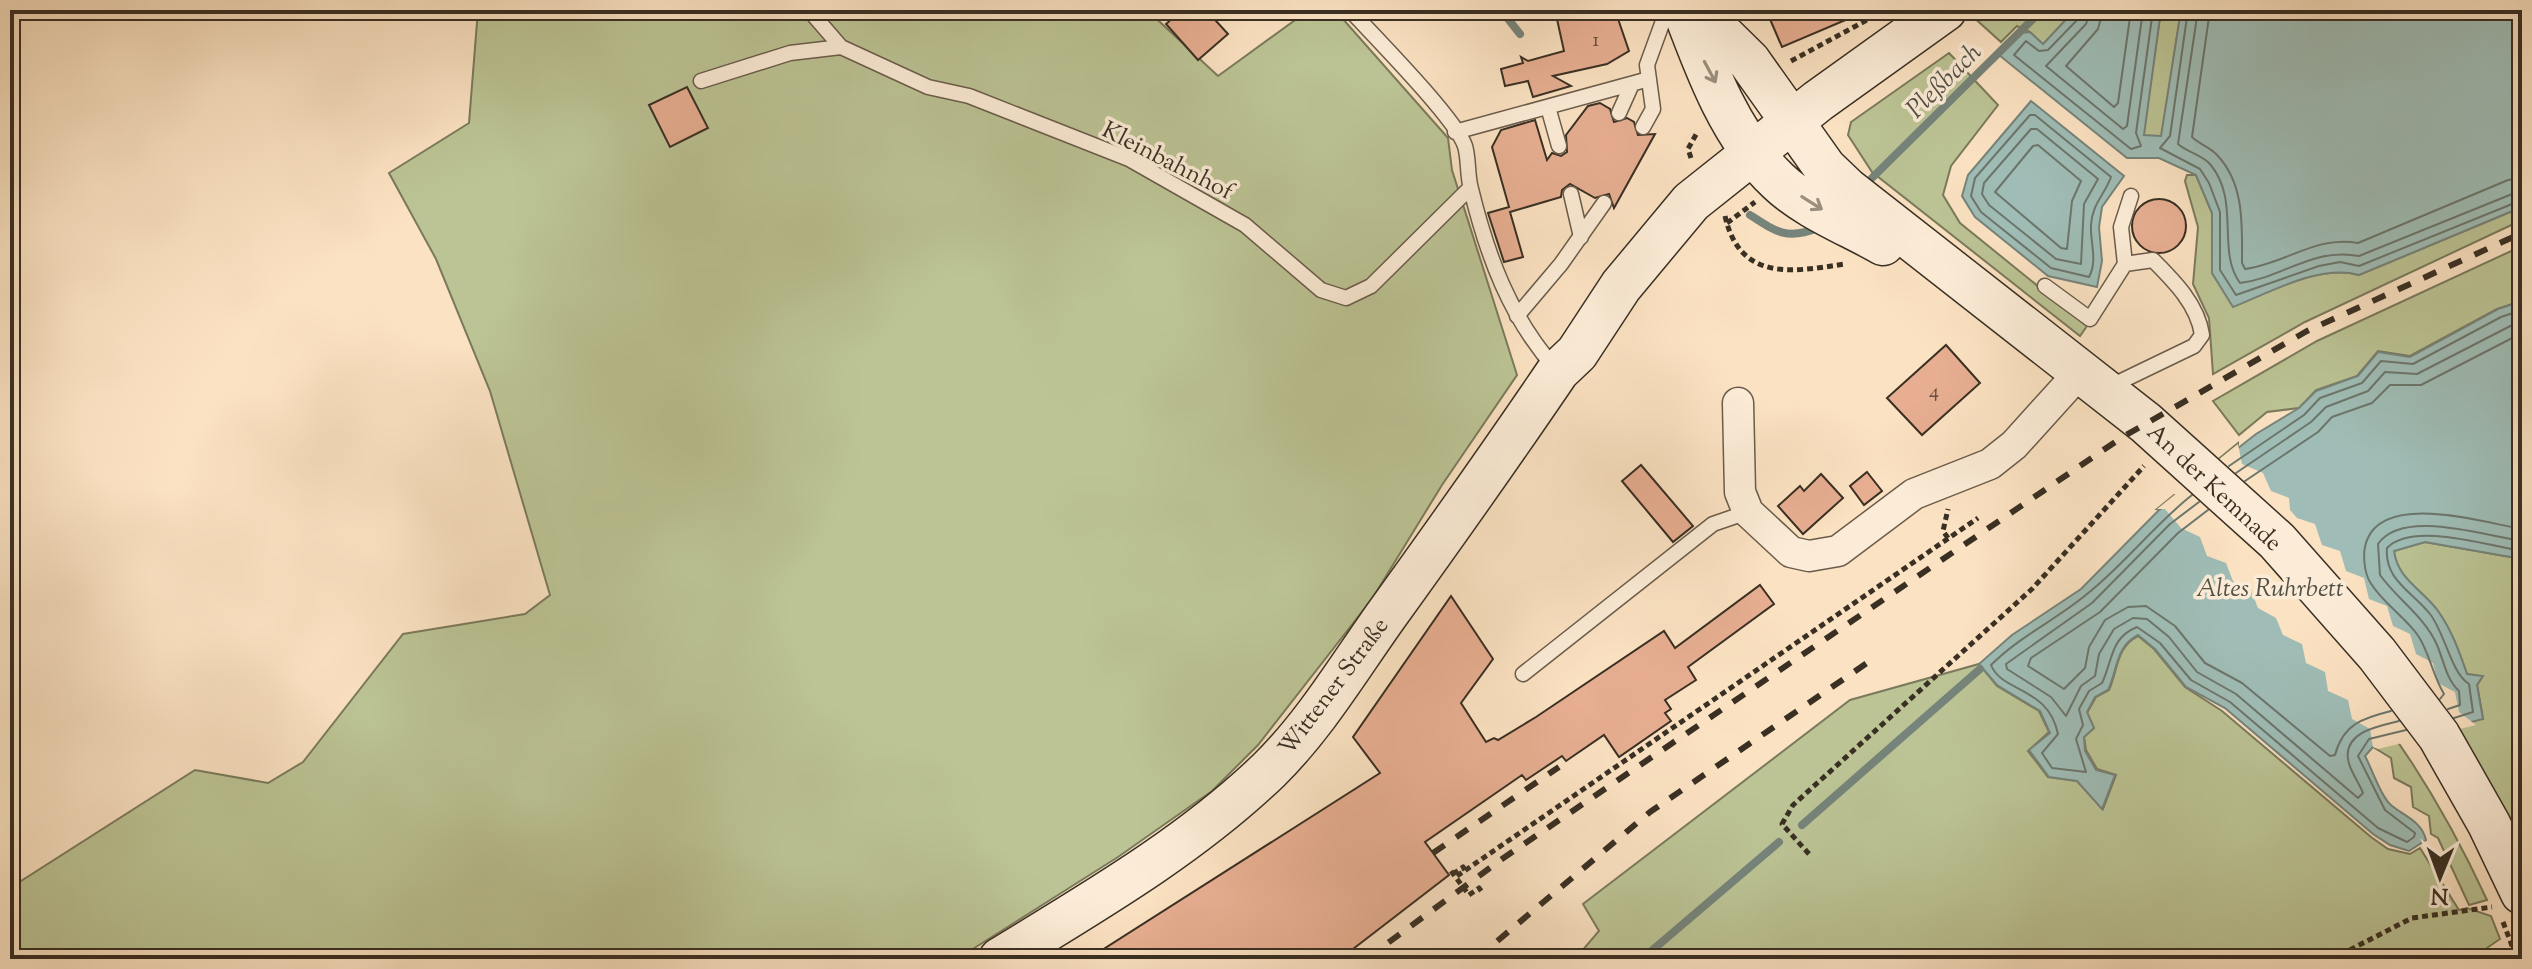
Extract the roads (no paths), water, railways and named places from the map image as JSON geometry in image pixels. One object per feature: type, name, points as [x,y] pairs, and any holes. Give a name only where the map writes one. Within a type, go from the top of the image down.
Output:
[{"type":"main road","name":"An der Kemnade","points":[[1684,10],[1703,60],[1746,143],[1779,183],[1891,249],[1964,283]]},
{"type":"main road","name":"An der Kemnade","points":[[1697,10],[1749,61],[1825,168],[1847,189],[1964,283],[2093,380],[2202,472],[2277,541],[2377,654],[2439,736],[2489,824],[2510,900]]},
{"type":"main road","name":"Wittener Straße","points":[[1000,959],[1123,882],[1223,812],[1271,768],[1315,717],[1466,507],[1558,371],[1577,353],[1621,286],[1691,202],[1746,143],[1909,10]]},
{"type":"main road","name":"Wittener Straße","points":[[1786,111],[1945,10]]},
{"type":"street","points":[[1738,403],[1740,492],[1748,512],[1791,552],[1809,556],[1838,551],[1914,494],[1990,464],[2093,380]]},
{"type":"lane","name":"Kleinbahnhof","points":[[809,10],[841,47],[928,87],[969,96],[1129,159],[1245,225],[1321,290],[1346,298],[1371,286],[1470,188]]},
{"type":"lane","points":[[1350,10],[1464,144],[1470,188],[1503,292],[1532,342],[1558,371]]},
{"type":"lane","points":[[1643,127],[1653,109],[1648,72],[1667,10]]},
{"type":"lane","points":[[701,81],[790,53],[841,47]]},
{"type":"lane","points":[[1455,132],[1632,84],[1648,72]]},
{"type":"lane","points":[[1619,113],[1632,84]]},
{"type":"lane","points":[[1548,107],[1559,146]]},
{"type":"lane","points":[[2045,286],[2090,319],[2125,264],[2121,227],[2131,196]]},
{"type":"lane","points":[[1575,197],[1581,237]]},
{"type":"lane","points":[[1517,316],[1581,237],[1604,203]]},
{"type":"lane","points":[[2093,380],[2128,375],[2194,346],[2202,335],[2200,320],[2174,280],[2153,260],[2125,264]]},
{"type":"lane","points":[[1523,674],[1713,524],[1748,512]]},
{"type":"water","points":[[2075,10],[2161,10],[2144,135],[2161,136],[2181,10],[2522,10],[2522,207],[2359,275],[2328,273],[2312,276],[2233,307],[2212,273],[2212,213],[2196,175],[2159,158],[2127,158],[1999,55],[2021,33],[2030,32],[2043,44]]},
{"type":"water","points":[[2031,101],[2124,176],[2102,207],[2099,227],[2102,261],[2097,287],[2048,276],[1975,217],[1962,196],[1968,175]]},
{"type":"water","name":"Altes Ruhrbett","points":[[2522,301],[2522,559],[2425,542],[2394,551],[2405,577],[2432,603],[2443,619],[2467,674],[2483,676],[2477,685],[2483,719],[2373,747],[2365,756],[2388,802],[2417,824],[2426,840],[2409,851],[2390,845],[2373,834],[2225,708],[2186,687],[2155,649],[2138,635],[2121,652],[2108,690],[2095,697],[2087,712],[2094,728],[2084,737],[2085,751],[2096,770],[2115,775],[2102,809],[2077,781],[2049,777],[2029,750],[2050,733],[2040,711],[1997,685],[1979,664],[2012,635],[2081,589],[2158,511],[2256,434],[2299,408],[2316,391],[2358,376],[2378,352],[2410,357],[2498,309]]},
{"type":"waterway","name":"Pleßbach","points":[[1501,10],[1520,34]]},
{"type":"waterway","name":"Pleßbach","points":[[1872,178],[2042,10]]},
{"type":"waterway","name":"Pleßbach","points":[[1750,215],[1767,226],[1790,234],[1818,228]]},
{"type":"waterway","points":[[1802,825],[1980,669]]},
{"type":"waterway","points":[[1642,959],[1779,842]]},
{"type":"railway","points":[[1366,959],[1502,859],[2121,438],[2307,331],[2522,233]]},
{"type":"railway","points":[[1476,959],[1650,812],[1867,663]]},
{"type":"railway","points":[[1433,853],[1559,767]]}]
